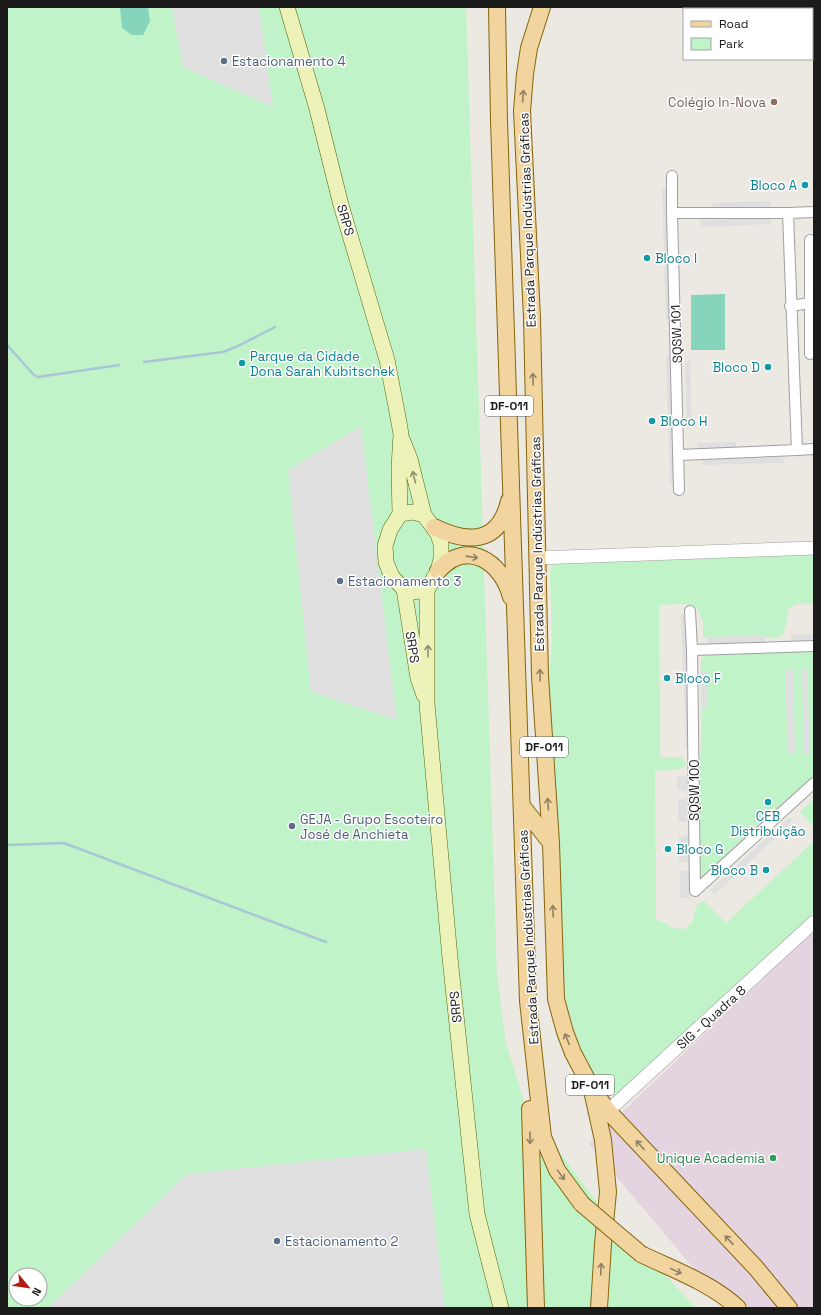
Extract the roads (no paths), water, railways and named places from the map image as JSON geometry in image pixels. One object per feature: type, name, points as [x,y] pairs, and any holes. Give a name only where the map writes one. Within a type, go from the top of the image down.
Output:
[{"type":"main road","name":"SRPS","points":[[287,7],[317,109],[341,205],[386,360],[401,434],[429,521],[438,534],[441,544],[441,559],[438,571],[427,590],[427,704],[450,958],[477,1214],[501,1308]]},
{"type":"main road","name":"Estrada Parque Indústrias Gráficas","points":[[497,7],[499,121],[528,1001],[543,1137],[557,1170],[582,1204],[641,1254],[702,1283],[729,1300],[738,1308]]},
{"type":"main road","name":"Estrada Parque Indústrias Gráficas","points":[[542,7],[529,48],[522,111],[532,318],[541,683],[550,843],[556,999],[565,1032],[573,1053],[591,1087],[608,1111],[756,1268],[789,1308]]},
{"type":"main road","name":"SRPS","points":[[400,514],[399,468],[401,434]]},
{"type":"main road","points":[[427,590],[412,592],[404,589],[392,577],[386,562],[385,546],[390,530],[400,514],[413,512],[459,537],[470,539],[487,534],[501,523],[505,516],[512,484]]},
{"type":"main road","points":[[438,571],[452,558],[463,556],[487,560],[500,572],[503,577],[509,588],[516,613]]},
{"type":"main road","name":"SRPS","points":[[404,589],[418,678],[427,704]]},
{"type":"main road","name":"Estrada Parque Indústrias Gráficas","points":[[522,806],[550,843]]},
{"type":"main road","points":[[528,1001],[531,1198],[535,1251],[536,1308]]},
{"type":"main road","points":[[591,1087],[603,1140],[608,1183],[599,1308]]},
{"type":"main road","points":[[535,1251],[542,1300],[546,1308]]},
{"type":"main road","points":[[592,1308],[600,1287]]},
{"type":"street","name":"SQSW 101","points":[[672,176],[680,490]]},
{"type":"street","points":[[672,214],[814,212]]},
{"type":"street","points":[[788,213],[790,306],[797,450]]},
{"type":"street","points":[[810,240],[810,354]]},
{"type":"street","points":[[790,306],[810,303]]},
{"type":"street","points":[[679,455],[814,449]]},
{"type":"street","points":[[537,558],[814,548]]},
{"type":"street","points":[[690,611],[692,650],[814,646]]},
{"type":"street","name":"SQSW 100","points":[[692,650],[695,891],[814,783]]},
{"type":"street","name":"SIG - Quadra 8","points":[[608,1111],[814,922]]},
{"type":"waterway","points":[[144,362],[223,352],[275,327]]},
{"type":"waterway","points":[[7,345],[34,375],[38,377],[119,365]]},
{"type":"waterway","points":[[7,845],[64,843],[326,942]]},
{"type":"place","name":"Estacionamento 4","points":[[224,61]]},
{"type":"place","name":"Colégio In-Nova","points":[[774,102]]},
{"type":"place","name":"Bloco A","points":[[805,185]]},
{"type":"place","name":"Bloco I","points":[[647,258]]},
{"type":"place","name":"Parque da Cidade Dona Sarah Kubitschek","points":[[242,363]]},
{"type":"place","name":"Bloco D","points":[[768,367]]},
{"type":"place","name":"Bloco H","points":[[652,421]]},
{"type":"place","name":"Estacionamento 3","points":[[340,581]]},
{"type":"place","name":"Bloco F","points":[[667,678]]},
{"type":"place","name":"CEB Distribuição","points":[[768,802]]},
{"type":"place","name":"GEJA - Grupo Escoteiro José de Anchieta","points":[[292,826]]},
{"type":"place","name":"Bloco G","points":[[668,849]]},
{"type":"place","name":"Bloco B","points":[[766,870]]},
{"type":"place","name":"Unique Academia","points":[[773,1158]]},
{"type":"place","name":"Estacionamento 2","points":[[277,1241]]}]
